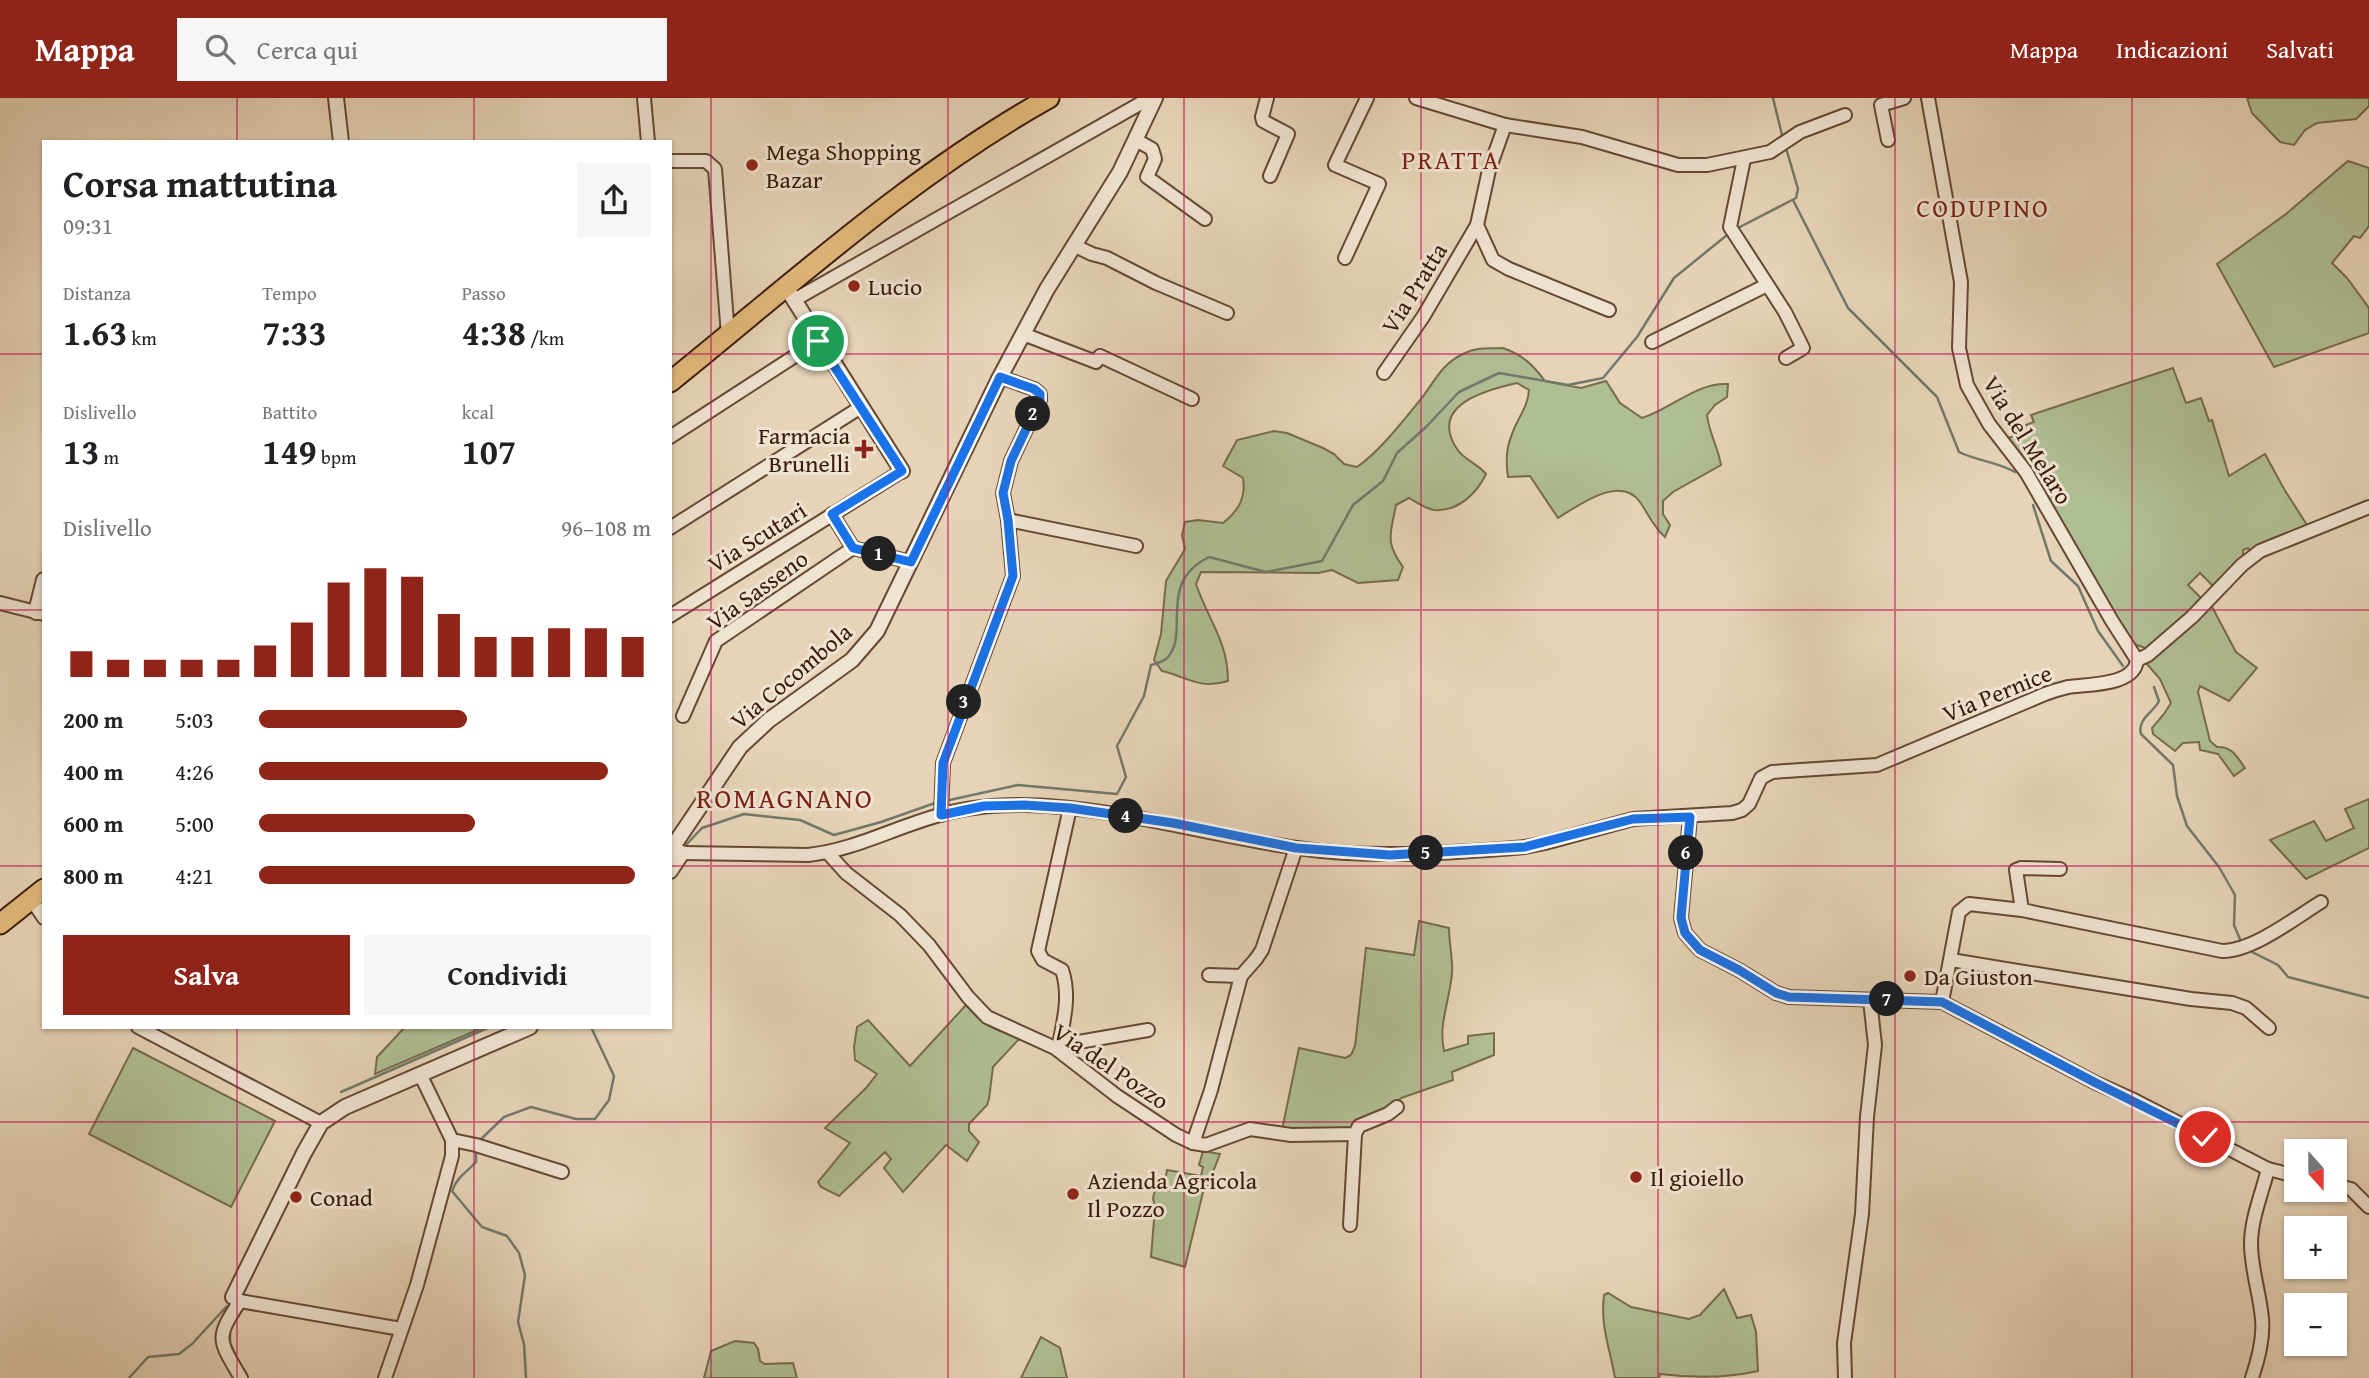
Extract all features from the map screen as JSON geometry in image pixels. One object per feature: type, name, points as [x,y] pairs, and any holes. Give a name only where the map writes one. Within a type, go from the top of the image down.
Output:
[{"type":"main road","points":[[672,380],[728,335],[790,294],[897,198],[1002,124],[1049,98]]},
{"type":"main road","points":[[0,924],[37,894]]},
{"type":"street","points":[[337,98],[341,140]]},
{"type":"street","points":[[645,98],[648,140]]},
{"type":"street","name":"Via Cocombola","points":[[790,294],[1152,98]]},
{"type":"street","name":"Via Cocombola","points":[[674,852],[740,747],[769,720],[852,660],[883,621],[1000,377],[1047,289],[1120,172],[1152,98]]},
{"type":"street","points":[[1267,98],[1263,121],[1288,134],[1269,176]]},
{"type":"street","points":[[1345,258],[1378,184],[1335,165],[1367,98]]},
{"type":"street","points":[[1416,98],[1504,125],[1582,137],[1678,165],[1707,165],[1774,151],[1789,138],[1845,115]]},
{"type":"street","points":[[1888,140],[1881,105],[1904,98]]},
{"type":"street","name":"Via del Melaro","points":[[1928,98],[1961,282],[1959,348],[1967,385],[1989,424],[2040,494],[2137,663]]},
{"type":"street","name":"Via Pratta","points":[[1384,373],[1423,317],[1477,225],[1489,170],[1504,125]]},
{"type":"street","points":[[1136,139],[1152,149],[1155,159],[1147,177],[1205,219]]},
{"type":"street","points":[[1744,159],[1730,227],[1785,312],[1803,348],[1786,358]]},
{"type":"street","points":[[672,161],[706,161],[715,169],[728,335]]},
{"type":"street","name":"Via Pratta","points":[[1477,225],[1493,260],[1499,264],[1609,310]]},
{"type":"street","points":[[1075,246],[1227,313]]},
{"type":"street","points":[[1652,342],[1767,285]]},
{"type":"street","points":[[790,294],[902,471]]},
{"type":"street","points":[[1023,334],[1096,362],[1100,356],[1192,399]]},
{"type":"street","points":[[672,436],[818,341]]},
{"type":"street","points":[[941,807],[943,763],[1013,576],[1003,493],[1011,461],[1040,400],[1040,394],[1034,389],[1000,377]]},
{"type":"street","points":[[672,527],[862,407]]},
{"type":"street","name":"Via Scutari","points":[[672,615],[902,471]]},
{"type":"street","name":"Via Pernice","points":[[1690,817],[1742,810],[1749,804],[1760,778],[1772,772],[1877,765],[2033,698],[2064,688],[2111,682],[2126,677],[2133,673],[2137,663],[2192,617],[2242,565],[2260,551],[2369,507]]},
{"type":"street","points":[[832,514],[853,548],[911,562]]},
{"type":"street","points":[[1008,520],[1136,547]]},
{"type":"street","name":"Via Sasseno","points":[[683,716],[716,641],[853,548]]},
{"type":"street","points":[[0,603],[40,613]]},
{"type":"street","points":[[674,852],[808,855],[828,853],[941,807],[1024,805],[1070,808],[1173,823],[1296,848],[1390,855],[1525,847],[1633,819],[1690,817],[1681,904],[1682,925],[1691,942],[1700,950],[1776,993],[1789,997],[1942,1002],[2096,1083],[2268,1169],[2284,1173]]},
{"type":"street","points":[[1058,1050],[1068,996],[1062,970],[1043,960],[1038,951],[1070,808]]},
{"type":"street","points":[[1296,848],[1262,950],[1241,976],[1211,1090],[1193,1143],[1206,1145],[1250,1129],[1291,1135],[1355,1134]]},
{"type":"street","name":"Via del Pozzo","points":[[828,853],[846,873],[900,915],[929,945],[968,997],[987,1017],[1058,1050],[1117,1096],[1176,1135],[1193,1143]]},
{"type":"street","points":[[2022,910],[2016,870],[2060,869]]},
{"type":"street","points":[[37,894],[42,911]]},
{"type":"street","points":[[1942,1002],[1959,912],[1969,904],[2022,910],[2222,951],[2234,951],[2321,902]]},
{"type":"street","points":[[1951,960],[2191,999],[2232,1003],[2246,1008],[2269,1028]]},
{"type":"street","points":[[1209,975],[1241,976]]},
{"type":"street","points":[[1845,1378],[1844,1343],[1862,1214],[1867,1117],[1875,1045],[1870,1000]]},
{"type":"street","points":[[142,1029],[321,1123]]},
{"type":"street","points":[[241,1378],[221,1345],[223,1327],[303,1153],[321,1123],[345,1107],[526,1029]]},
{"type":"street","points":[[1058,1050],[1067,1044],[1148,1030]]},
{"type":"street","points":[[385,1378],[452,1156],[452,1140],[422,1076]]},
{"type":"street","points":[[1350,1225],[1355,1134],[1359,1126],[1388,1114],[1397,1107]]},
{"type":"street","points":[[452,1140],[477,1145],[562,1172]]},
{"type":"street","points":[[2252,1378],[2263,1320],[2254,1277],[2251,1242],[2268,1169]]},
{"type":"street","points":[[2347,1188],[2369,1207]]},
{"type":"street","points":[[237,1299],[401,1329]]},
{"type":"green space","points":[[2247,98],[2369,98],[2369,106],[2356,119],[2317,123],[2305,130],[2294,145],[2280,142],[2252,113]]},
{"type":"green space","points":[[2348,161],[2369,168],[2369,226],[2360,238],[2354,236],[2332,263],[2369,308],[2369,333],[2274,367],[2217,264],[2286,214]]},
{"type":"green space","points":[[1503,348],[1527,361],[1545,381],[1581,388],[1606,381],[1620,403],[1642,418],[1706,387],[1728,384],[1727,397],[1707,415],[1721,465],[1673,492],[1663,501],[1663,514],[1670,525],[1665,537],[1632,494],[1611,491],[1588,500],[1558,518],[1530,476],[1508,477],[1508,446],[1529,390],[1517,383],[1504,386],[1464,402],[1450,421],[1450,434],[1457,449],[1486,474],[1472,494],[1459,504],[1443,510],[1428,508],[1409,498],[1396,505],[1390,537],[1393,550],[1403,567],[1398,580],[1358,583],[1332,570],[1318,573],[1201,572],[1196,584],[1225,654],[1228,681],[1209,684],[1194,682],[1162,671],[1154,660],[1161,634],[1166,581],[1185,549],[1182,535],[1185,522],[1198,520],[1223,523],[1237,508],[1242,498],[1243,478],[1223,466],[1237,440],[1274,431],[1287,433],[1323,448],[1344,464],[1357,467],[1391,435],[1450,362],[1474,350]]},
{"type":"green space","points":[[2173,368],[2186,403],[2201,398],[2209,421],[2212,420],[2229,476],[2265,454],[2309,528],[2250,552],[2248,548],[2243,550],[2243,557],[2215,588],[2200,573],[2188,585],[2203,600],[2196,602],[2197,606],[2148,649],[2134,644],[2124,632],[2049,498],[2007,438],[2015,436],[2015,429],[2034,422],[2031,415]]},
{"type":"green space","points":[[2210,603],[2236,652],[2257,668],[2229,701],[2200,686],[2198,692],[2210,741],[2217,747],[2230,750],[2245,768],[2234,776],[2218,754],[2200,750],[2199,742],[2183,743],[2175,751],[2153,734],[2152,728],[2171,703],[2160,679],[2147,664]]},
{"type":"green space","points":[[2369,799],[2369,848],[2306,879],[2270,840],[2314,821],[2326,841],[2354,828],[2345,809]]},
{"type":"green space","points":[[1419,921],[1449,928],[1452,973],[1443,1022],[1444,1051],[1468,1044],[1468,1036],[1494,1033],[1494,1055],[1452,1072],[1453,1080],[1401,1098],[1390,1109],[1352,1124],[1352,1129],[1282,1130],[1299,1048],[1345,1058],[1351,1055],[1355,1046],[1366,948],[1414,955]]},
{"type":"green space","points":[[966,1005],[990,1026],[1020,1038],[993,1067],[987,1105],[969,1124],[969,1131],[979,1142],[967,1161],[946,1145],[903,1192],[884,1168],[891,1159],[885,1152],[839,1196],[821,1187],[818,1182],[850,1143],[825,1128],[877,1074],[855,1060],[857,1027],[868,1020],[910,1066]]},
{"type":"green space","points":[[403,1029],[479,1029],[375,1074],[377,1057]]},
{"type":"green space","points":[[133,1048],[275,1121],[231,1207],[89,1134]]},
{"type":"green space","points":[[1203,1151],[1220,1154],[1207,1187],[1204,1188],[1185,1267],[1151,1257],[1155,1208],[1153,1198],[1157,1182],[1165,1182],[1167,1170],[1201,1176],[1203,1167],[1199,1165]]},
{"type":"green space","points":[[1724,1289],[1737,1318],[1751,1315],[1756,1332],[1758,1371],[1722,1376],[1660,1374],[1659,1378],[1615,1378],[1604,1327],[1604,1295],[1608,1293],[1631,1307],[1689,1319],[1700,1315]]},
{"type":"green space","points":[[1041,1337],[1060,1348],[1067,1378],[1021,1378]]},
{"type":"green space","points":[[735,1341],[754,1343],[760,1361],[765,1364],[793,1363],[797,1378],[704,1378],[711,1351]]},
{"type":"waterway","points":[[1773,98],[1783,139]]},
{"type":"waterway","points":[[1736,229],[1796,198],[1798,189],[1786,148]]},
{"type":"waterway","points":[[1793,200],[1848,308],[1937,397],[1959,452],[2015,472]]},
{"type":"waterway","points":[[945,801],[1018,785],[1117,794],[1126,777],[1117,746],[1144,696],[1151,665],[1166,659],[1173,649],[1179,595],[1183,581],[1193,568],[1209,557],[1266,572],[1322,561],[1353,505],[1383,481],[1397,453],[1459,392],[1499,373],[1568,385],[1603,378],[1637,337],[1674,278],[1727,235]]},
{"type":"waterway","points":[[2033,505],[2051,561],[2078,586],[2098,631],[2123,666]]},
{"type":"waterway","points":[[2154,687],[2159,701],[2143,720],[2141,734],[2173,765],[2177,796],[2187,826],[2219,867],[2235,895],[2234,925],[2242,944]]},
{"type":"waterway","points":[[684,847],[702,828],[744,814],[800,820],[834,835],[938,802]]},
{"type":"waterway","points":[[2248,950],[2278,965],[2288,977],[2369,998]]},
{"type":"waterway","points":[[341,1092],[485,1029]]},
{"type":"waterway","points":[[478,1142],[504,1117],[531,1107],[576,1119],[595,1119],[609,1100],[614,1076],[592,1029]]},
{"type":"waterway","points":[[476,1153],[476,1162],[459,1179],[452,1191],[482,1227],[507,1236],[519,1253],[525,1275],[518,1322],[524,1344],[526,1378]]},
{"type":"waterway","points":[[129,1378],[148,1357],[179,1354],[192,1344],[227,1306]]},
{"type":"waterway","points":[[230,1329],[230,1343],[237,1359]]},
{"type":"place","name":"Mega Shopping Bazar","points":[[752,165]]},
{"type":"place","name":"Lucio","points":[[854,286]]},
{"type":"place","name":"Farmacia Brunelli","points":[[864,449]]},
{"type":"place","name":"Da Giuston","points":[[1910,976]]},
{"type":"place","name":"Il gioiello","points":[[1636,1177]]},
{"type":"place","name":"Azienda Agricola Il Pozzo","points":[[1073,1194]]},
{"type":"place","name":"Conad","points":[[296,1197]]},
{"type":"district","name":"PRATTA","points":[[1451,159]]},
{"type":"district","name":"CODUPINO","points":[[1983,207]]},
{"type":"district","name":"ROMAGNANO","points":[[785,797]]},
{"type":"route","points":[[818,341],[902,471],[832,514],[853,548],[911,562],[1000,377],[1034,389],[1040,394],[1040,400],[1011,461],[1003,493],[1013,576],[943,763],[941,815],[984,806],[1070,808],[1173,823],[1296,848],[1390,855],[1525,847],[1633,819],[1690,817],[1681,918],[1685,933],[1700,950],[1776,993],[1789,997],[1942,1002],[2205,1137]]}]
